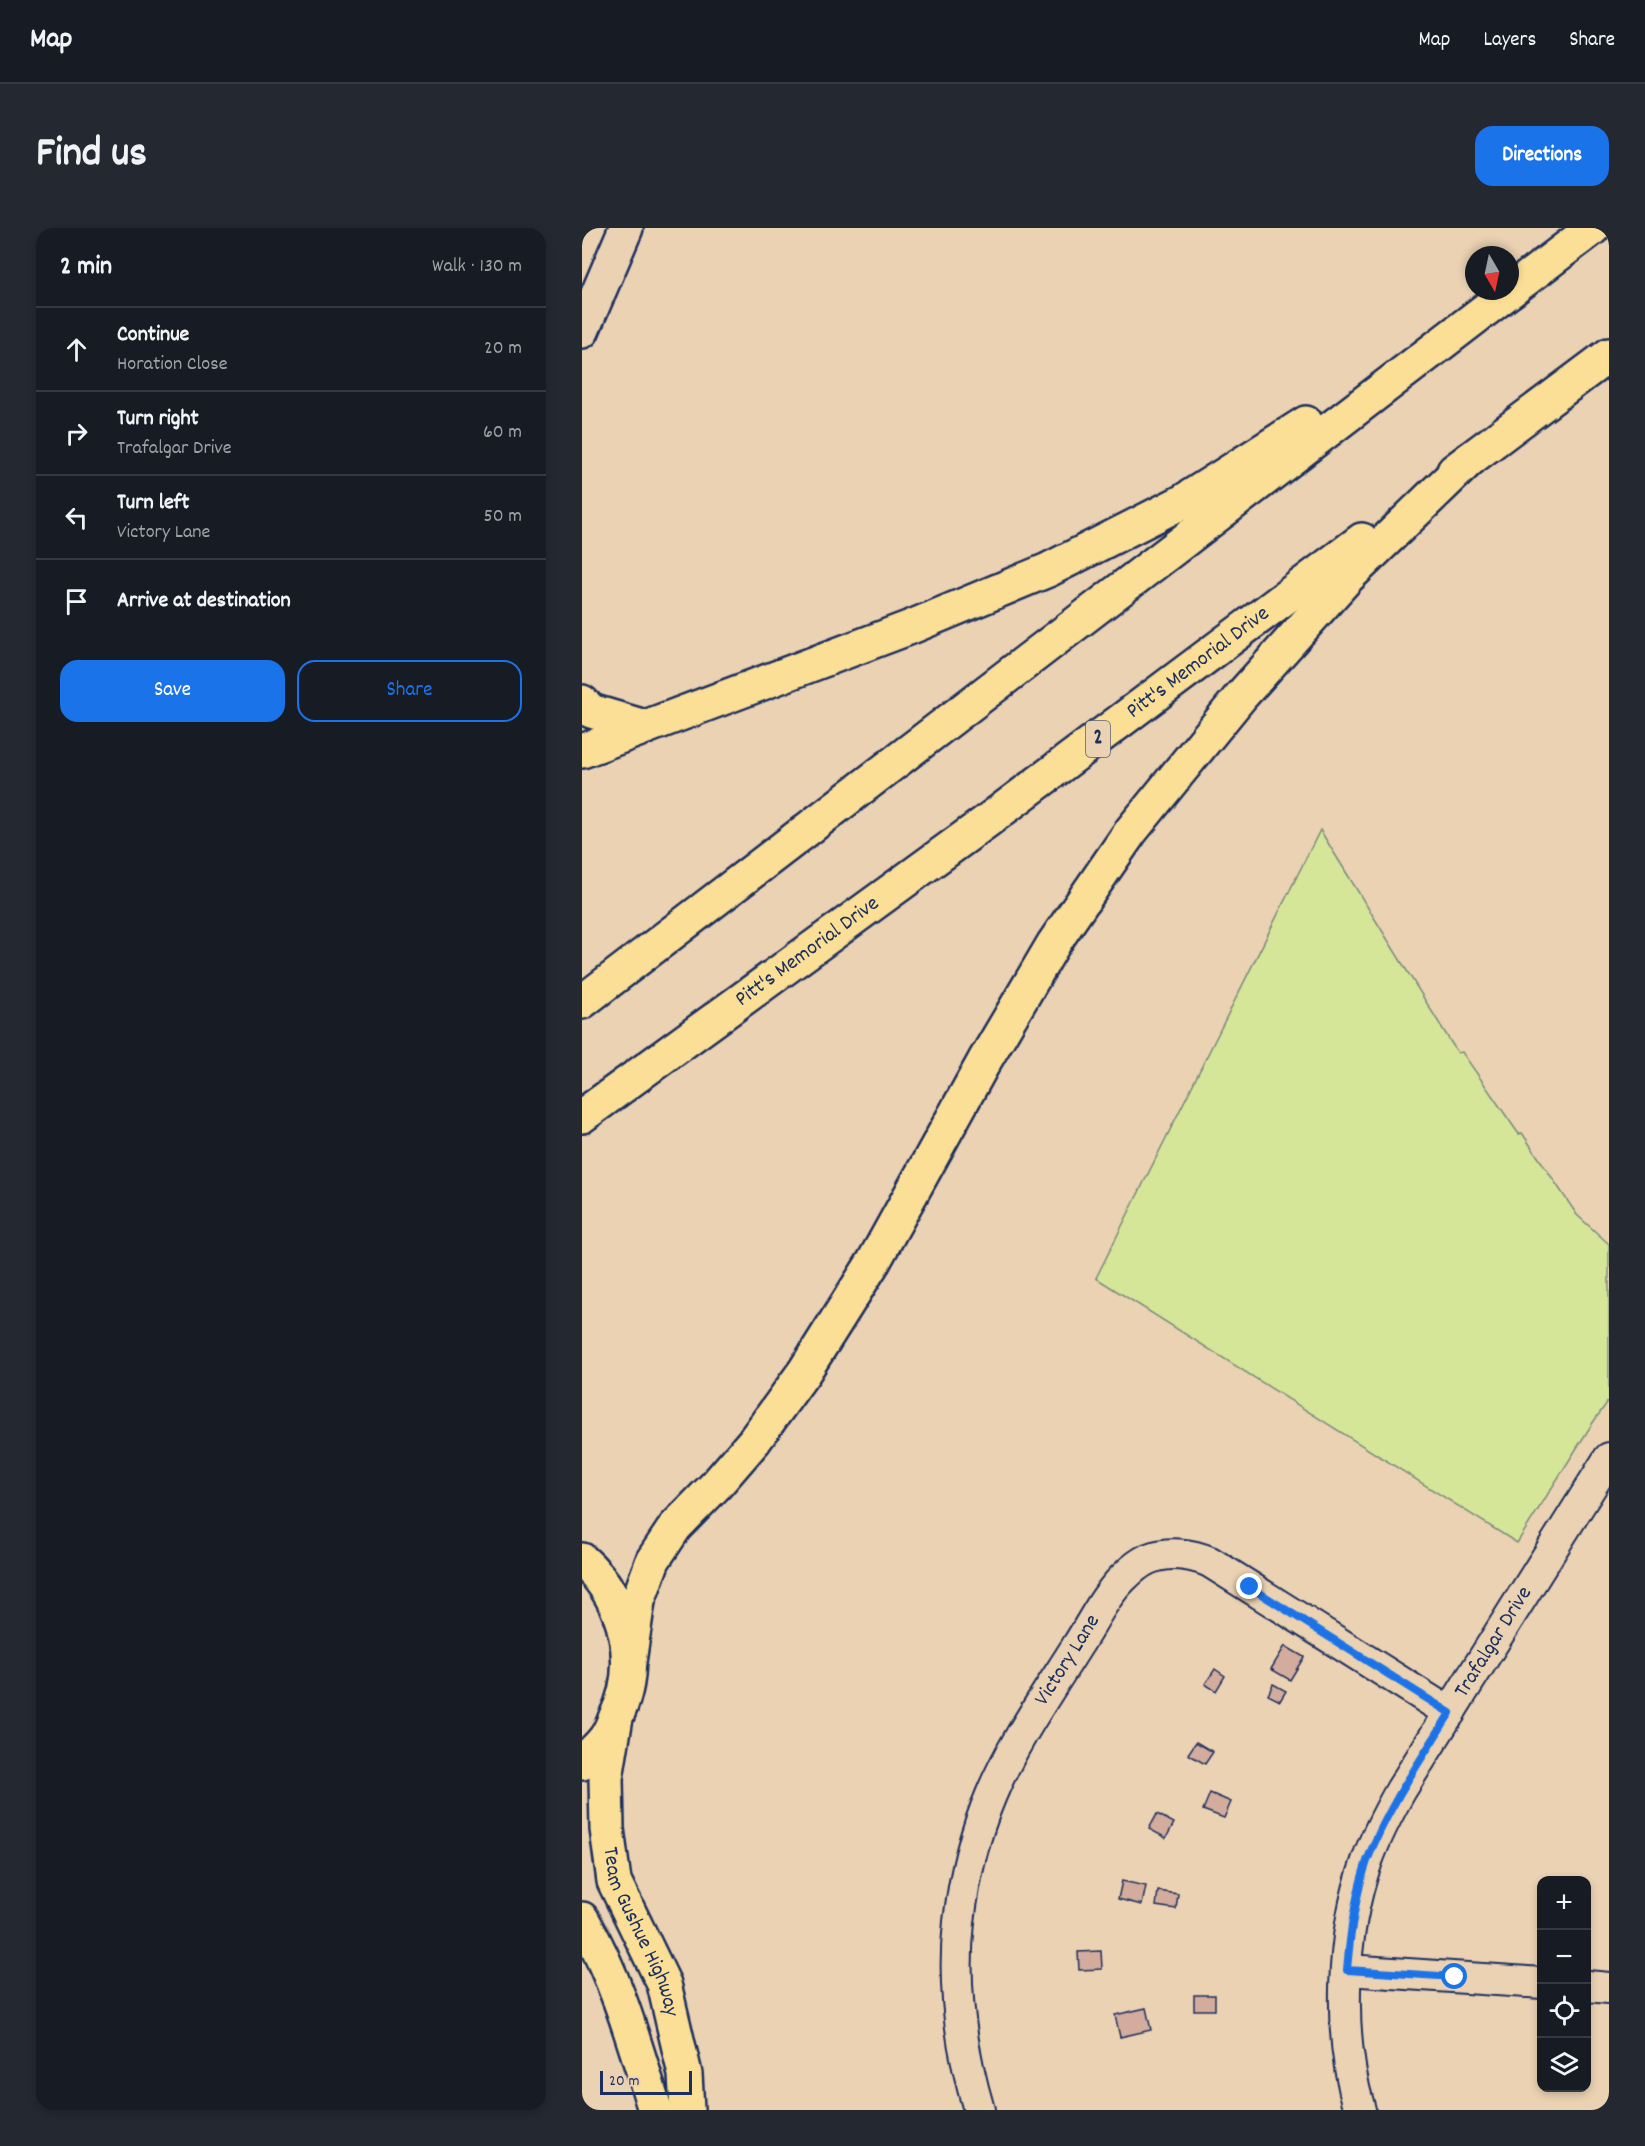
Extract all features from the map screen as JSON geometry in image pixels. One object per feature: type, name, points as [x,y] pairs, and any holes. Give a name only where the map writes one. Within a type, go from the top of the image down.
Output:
[{"type":"highway","points":[[1519,284],[1593,228]]},
{"type":"highway","points":[[582,750],[911,627],[1048,570],[1182,502],[1497,300]]},
{"type":"highway","points":[[582,1002],[1498,300]]},
{"type":"highway","name":"Pitt's Memorial Drive","points":[[582,1116],[987,821],[1609,355]]},
{"type":"highway","points":[[582,1763],[605,1739],[623,1702],[638,1601],[653,1560],[675,1527],[716,1485],[753,1441],[804,1372],[874,1260],[985,1060],[1054,943],[1125,841],[1241,696],[1348,577],[1470,459]]},
{"type":"highway","points":[[582,702],[591,711],[645,727]]},
{"type":"highway","points":[[582,1560],[595,1572],[614,1599],[626,1630],[629,1662]]},
{"type":"highway","name":"Team Gushue Highway","points":[[616,1717],[606,1778],[607,1829],[614,1881],[664,1984],[685,2074],[687,2110]]},
{"type":"highway","name":"Team Gushue Highway","points":[[582,1919],[593,1938],[627,2017],[655,2110]]},
{"type":"street","points":[[582,331],[626,228]]},
{"type":"street","name":"Trafalgar Drive","points":[[1360,2110],[1348,2047],[1345,1993],[1352,1920],[1359,1890],[1377,1836],[1401,1790],[1609,1458]]},
{"type":"street","name":"Victory Lane","points":[[979,2110],[965,2058],[957,1992],[959,1922],[970,1857],[992,1794],[1024,1731],[1113,1590],[1135,1567],[1148,1559],[1164,1556],[1189,1555],[1210,1562],[1450,1713]]},
{"type":"street","points":[[1347,1970],[1537,1983]]},
{"type":"street","points":[[1591,1986],[1609,1988]]},
{"type":"green space","points":[[1320,830],[1458,1053],[1462,1052],[1516,1130],[1519,1134],[1522,1133],[1577,1215],[1609,1244],[1609,1400],[1517,1543],[1096,1278]]},
{"type":"building","points":[[1285,1646],[1304,1657],[1290,1680],[1271,1669]]},
{"type":"building","points":[[1215,1669],[1225,1676],[1216,1691],[1205,1684]]},
{"type":"building","points":[[1273,1684],[1286,1691],[1280,1701],[1268,1695]]},
{"type":"building","points":[[1196,1742],[1213,1752],[1205,1764],[1188,1754]]},
{"type":"building","points":[[1210,1793],[1231,1802],[1224,1818],[1203,1810]]},
{"type":"building","points":[[1157,1814],[1174,1823],[1166,1838],[1149,1829]]},
{"type":"building","points":[[1122,1881],[1146,1886],[1142,1905],[1118,1899]]},
{"type":"building","points":[[1158,1891],[1178,1894],[1176,1909],[1156,1906]]},
{"type":"building","points":[[1101,1951],[1102,1969],[1079,1970],[1078,1952]]},
{"type":"building","points":[[1194,1995],[1215,1995],[1215,2010],[1194,2010]]},
{"type":"building","points":[[1146,2008],[1151,2030],[1120,2037],[1115,2015]]},
{"type":"route","points":[[1250,1587],[1450,1713],[1389,1811],[1366,1863],[1352,1920],[1347,1970],[1455,1977]]}]
